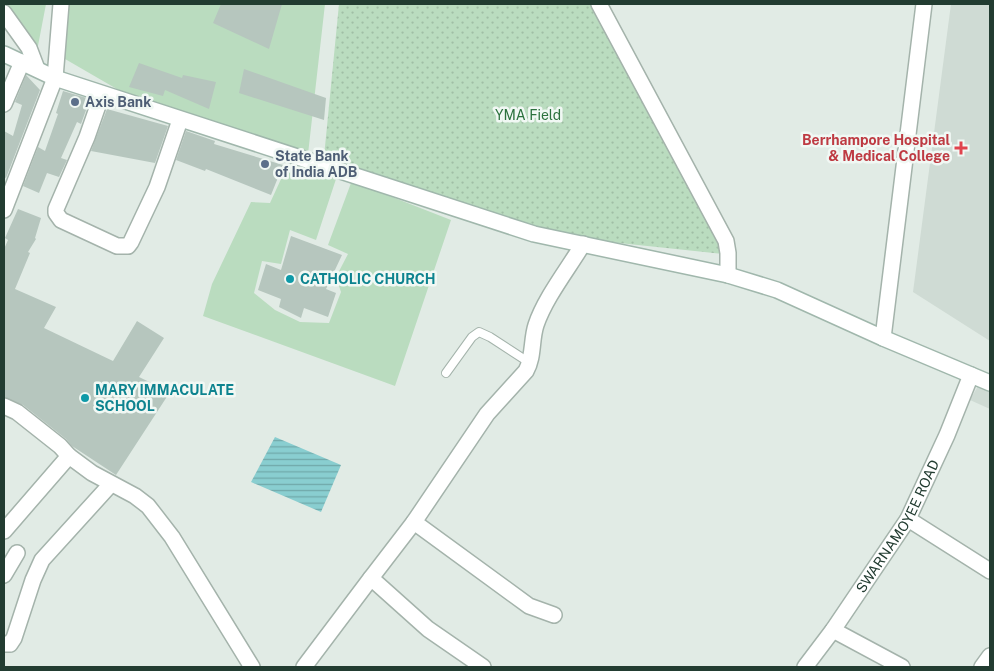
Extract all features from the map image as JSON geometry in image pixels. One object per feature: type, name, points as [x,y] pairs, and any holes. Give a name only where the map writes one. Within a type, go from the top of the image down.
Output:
[{"type":"street","points":[[4,210],[55,78],[61,4]]},
{"type":"street","points":[[600,4],[726,241],[728,275]]},
{"type":"street","points":[[883,338],[924,4]]},
{"type":"street","points":[[4,13],[29,48],[37,69]]},
{"type":"street","points":[[4,54],[55,78],[102,94],[534,234],[728,275],[777,290],[883,338],[990,382]]},
{"type":"street","points":[[4,104],[22,62]]},
{"type":"street","points":[[102,94],[87,137],[56,209],[56,213],[61,220],[117,246],[128,246],[131,242],[157,187],[180,120]]},
{"type":"street","points":[[304,667],[414,522],[488,414],[519,380],[530,363],[535,327],[539,316],[583,244]]},
{"type":"street","name":"SWARNAMOYEE ROAD","points":[[805,667],[833,630],[908,519],[947,435],[971,375]]},
{"type":"street","points":[[4,406],[17,412],[60,446],[68,456],[148,506],[172,537],[252,667]]},
{"type":"street","points":[[4,531],[68,456]]},
{"type":"street","points":[[4,644],[10,644],[14,638],[33,580],[42,560],[111,484]]},
{"type":"street","points":[[908,519],[990,571]]},
{"type":"street","points":[[414,522],[529,606],[554,615]]},
{"type":"street","points":[[4,574],[18,552]]},
{"type":"street","points":[[371,578],[428,629],[483,667]]},
{"type":"street","points":[[833,630],[902,667]]},
{"type":"street","points":[[982,667],[990,656]]},
{"type":"lane","points":[[446,373],[472,337],[479,332],[530,363]]},
{"type":"shaded area","name":"Berrhampore Hospital & Medical College","points":[[951,4],[990,4],[990,341],[913,292]]},
{"type":"shaded area","points":[[978,386],[990,390],[990,409],[970,400]]},
{"type":"green space","points":[[5,4],[46,4],[37,51]]},
{"type":"green space","points":[[58,4],[325,4],[308,154],[122,92],[53,52]]},
{"type":"green space","name":"YMA Field","points":[[339,4],[596,4],[723,254],[534,234],[323,167]]},
{"type":"green space","points":[[287,166],[336,179],[316,240],[290,230],[281,264],[262,261],[254,293],[275,310],[300,322],[329,323],[341,292],[336,277],[348,254],[328,245],[351,183],[451,220],[395,386],[203,316],[212,284],[251,202],[270,203]]},
{"type":"water","points":[[275,437],[341,465],[321,512],[251,482]]},
{"type":"building","points":[[221,4],[282,4],[269,49],[213,23]]},
{"type":"building","points":[[139,63],[182,78],[183,75],[216,82],[209,109],[165,90],[163,96],[129,87]]},
{"type":"building","points":[[244,69],[326,98],[324,120],[239,93]]},
{"type":"building","points":[[26,75],[40,90],[6,178],[4,177],[4,131],[13,136],[22,105],[15,102]]},
{"type":"building","points":[[63,91],[90,99],[81,124],[77,122],[61,158],[67,160],[59,177],[47,173],[39,193],[23,186],[38,147],[45,151],[58,114],[56,113]]},
{"type":"building","points":[[107,109],[168,126],[155,163],[91,151]]},
{"type":"building","points":[[186,131],[215,141],[214,144],[283,165],[271,195],[206,169],[205,171],[176,160]]},
{"type":"building","name":"MARY IMMACULATE SCHOOL","points":[[18,209],[41,218],[36,239],[28,252],[30,253],[15,289],[56,307],[44,328],[113,361],[137,321],[164,338],[139,377],[170,392],[116,475],[72,446],[66,439],[23,405],[4,397],[4,249],[8,240],[5,238]]},
{"type":"building","name":"CATHOLIC CHURCH","points":[[291,236],[342,255],[326,289],[336,293],[328,317],[304,308],[301,318],[279,307],[281,299],[258,290],[266,264],[281,270]]},
{"type":"place","name":"Axis Bank","points":[[75,102]]},
{"type":"place","name":"Berrhampore Hospital & Medical College","points":[[961,148]]},
{"type":"place","name":"State Bank of India ADB","points":[[265,164]]},
{"type":"place","name":"CATHOLIC CHURCH","points":[[290,279]]},
{"type":"place","name":"MARY IMMACULATE SCHOOL","points":[[85,398]]}]
